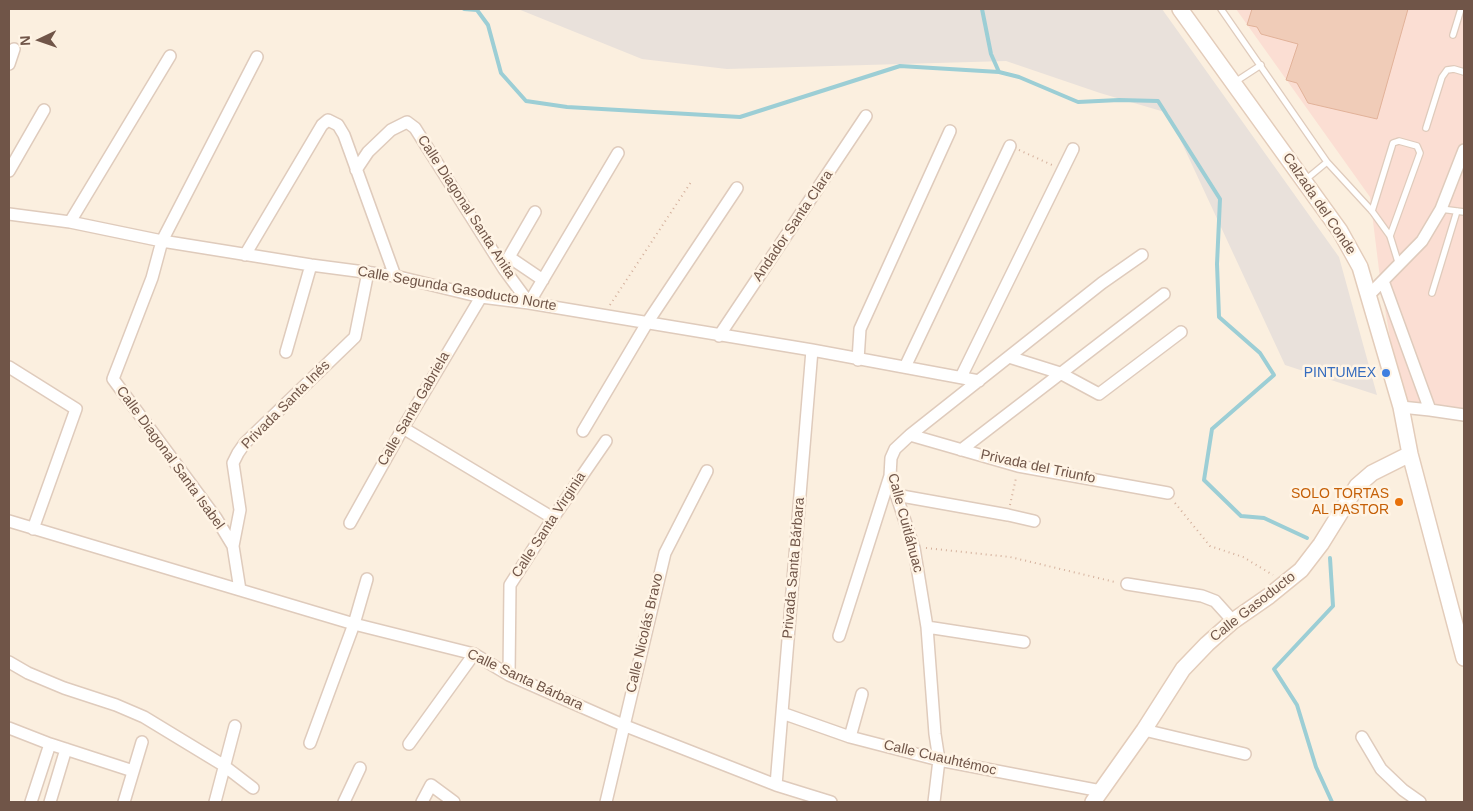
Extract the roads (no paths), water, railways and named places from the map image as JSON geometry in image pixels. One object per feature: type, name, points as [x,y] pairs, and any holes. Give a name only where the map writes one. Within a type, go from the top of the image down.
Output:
[{"type":"street","name":"Calzada del Conde","points":[[1180,9],[1340,231],[1360,267],[1401,407],[1410,454],[1464,658]]},
{"type":"street","points":[[9,64],[14,49]]},
{"type":"street","points":[[70,222],[170,56]]},
{"type":"street","points":[[162,241],[256,57]]},
{"type":"street","points":[[9,171],[44,110]]},
{"type":"street","name":"Andador Santa Clara","points":[[719,336],[866,116]]},
{"type":"street","points":[[245,254],[322,125],[328,120],[338,125],[344,135],[396,276]]},
{"type":"street","name":"Calle Diagonal Santa Anita","points":[[356,170],[368,152],[391,130],[407,122],[415,128],[504,269],[529,303]]},
{"type":"street","points":[[858,360],[860,329],[950,131]]},
{"type":"street","points":[[905,367],[1010,146]]},
{"type":"street","points":[[961,377],[1073,150]]},
{"type":"street","points":[[1368,296],[1422,241],[1441,209],[1464,150]]},
{"type":"street","points":[[529,303],[618,153]]},
{"type":"street","points":[[583,432],[647,323],[737,188]]},
{"type":"street","points":[[504,269],[535,212]]},
{"type":"street","name":"Calle Segunda Gasoducto Norte","points":[[9,214],[70,222],[162,241],[311,265],[396,276],[481,297],[529,303],[812,350],[980,381]]},
{"type":"street","name":"Calle Diagonal Santa Isabel","points":[[162,241],[152,278],[113,379],[216,518],[233,546],[240,590]]},
{"type":"street","name":"Calle Cuitláhuac","points":[[934,802],[939,760],[935,734],[927,627],[914,548],[890,476],[891,458],[895,449],[910,435],[1102,283],[1142,255]]},
{"type":"street","points":[[509,257],[543,280]]},
{"type":"street","points":[[286,352],[311,265]]},
{"type":"street","name":"Privada Santa Inés","points":[[233,546],[240,510],[233,463],[245,443],[356,337],[368,272]]},
{"type":"street","points":[[1383,281],[1430,410]]},
{"type":"street","points":[[961,450],[1164,294]]},
{"type":"street","name":"Calle Santa Gabriela","points":[[350,523],[403,428],[481,297]]},
{"type":"street","points":[[1009,356],[1060,373],[1099,394],[1181,332]]},
{"type":"street","name":"Privada Santa Bárbara","points":[[776,785],[812,350]]},
{"type":"street","points":[[9,367],[76,409],[33,529]]},
{"type":"street","points":[[1401,407],[1464,415]]},
{"type":"street","points":[[403,428],[553,518]]},
{"type":"street","name":"Privada del Triunfo","points":[[910,435],[1018,466],[1168,493]]},
{"type":"street","name":"Calle Santa Virginia","points":[[509,675],[510,585],[606,441]]},
{"type":"street","name":"Calle Gasoducto","points":[[1097,797],[1144,730],[1183,669],[1206,644],[1233,621],[1301,570],[1321,544],[1357,486],[1372,473],[1410,454]]},
{"type":"street","name":"Calle Nicolás Bravo","points":[[606,802],[664,553],[707,471]]},
{"type":"street","points":[[839,636],[890,476]]},
{"type":"street","points":[[896,495],[1034,521]]},
{"type":"street","name":"Calle Santa Bárbara","points":[[9,521],[354,624],[474,654],[509,675],[624,725],[776,785],[831,802]]},
{"type":"street","points":[[310,743],[354,624],[367,579]]},
{"type":"street","points":[[1127,584],[1202,596],[1215,602],[1233,621]]},
{"type":"street","points":[[927,627],[1024,642]]},
{"type":"street","points":[[409,744],[474,654]]},
{"type":"street","points":[[9,662],[28,673],[64,688],[116,705],[144,717],[223,765],[253,788]]},
{"type":"street","points":[[850,737],[862,694]]},
{"type":"street","name":"Calle Cuauhtémoc","points":[[782,713],[850,737],[1097,797]]},
{"type":"street","points":[[215,802],[223,765],[235,726]]},
{"type":"street","points":[[9,728],[50,744],[133,771]]},
{"type":"street","points":[[1144,730],[1245,754]]},
{"type":"street","points":[[1362,737],[1381,769],[1403,790],[1420,802]]},
{"type":"street","points":[[124,802],[142,742]]},
{"type":"street","points":[[31,802],[50,744]]},
{"type":"street","points":[[50,802],[66,749]]},
{"type":"street","points":[[344,802],[360,768]]},
{"type":"street","points":[[422,802],[431,785],[454,802]]},
{"type":"lane","points":[[1221,9],[1327,162],[1372,211],[1390,236],[1399,265]]},
{"type":"lane","points":[[1453,36],[1461,9]]},
{"type":"lane","points":[[1234,83],[1261,66]]},
{"type":"lane","points":[[1426,128],[1442,77],[1447,70],[1454,69],[1464,72]]},
{"type":"lane","points":[[1372,211],[1393,142],[1399,141],[1417,146],[1420,153],[1390,236]]},
{"type":"lane","points":[[1304,181],[1327,162]]},
{"type":"lane","points":[[1441,209],[1464,212]]},
{"type":"lane","points":[[1432,294],[1457,211]]},
{"type":"waterway","points":[[464,9],[477,10],[488,25],[501,73],[526,101],[567,107],[740,117],[900,66],[999,72],[1019,77],[1078,102],[1158,101],[1220,199],[1217,264],[1219,317],[1260,353],[1274,375],[1212,429],[1204,480],[1241,516],[1264,518],[1307,538]]},
{"type":"waterway","points":[[982,9],[991,54],[999,72]]},
{"type":"waterway","points":[[1330,558],[1333,606],[1274,669],[1297,705],[1316,767],[1332,802]]},
{"type":"place","name":"PINTUMEX","points":[[1386,373]]},
{"type":"place","name":"SOLO TORTAS AL PASTOR","points":[[1399,502]]}]
